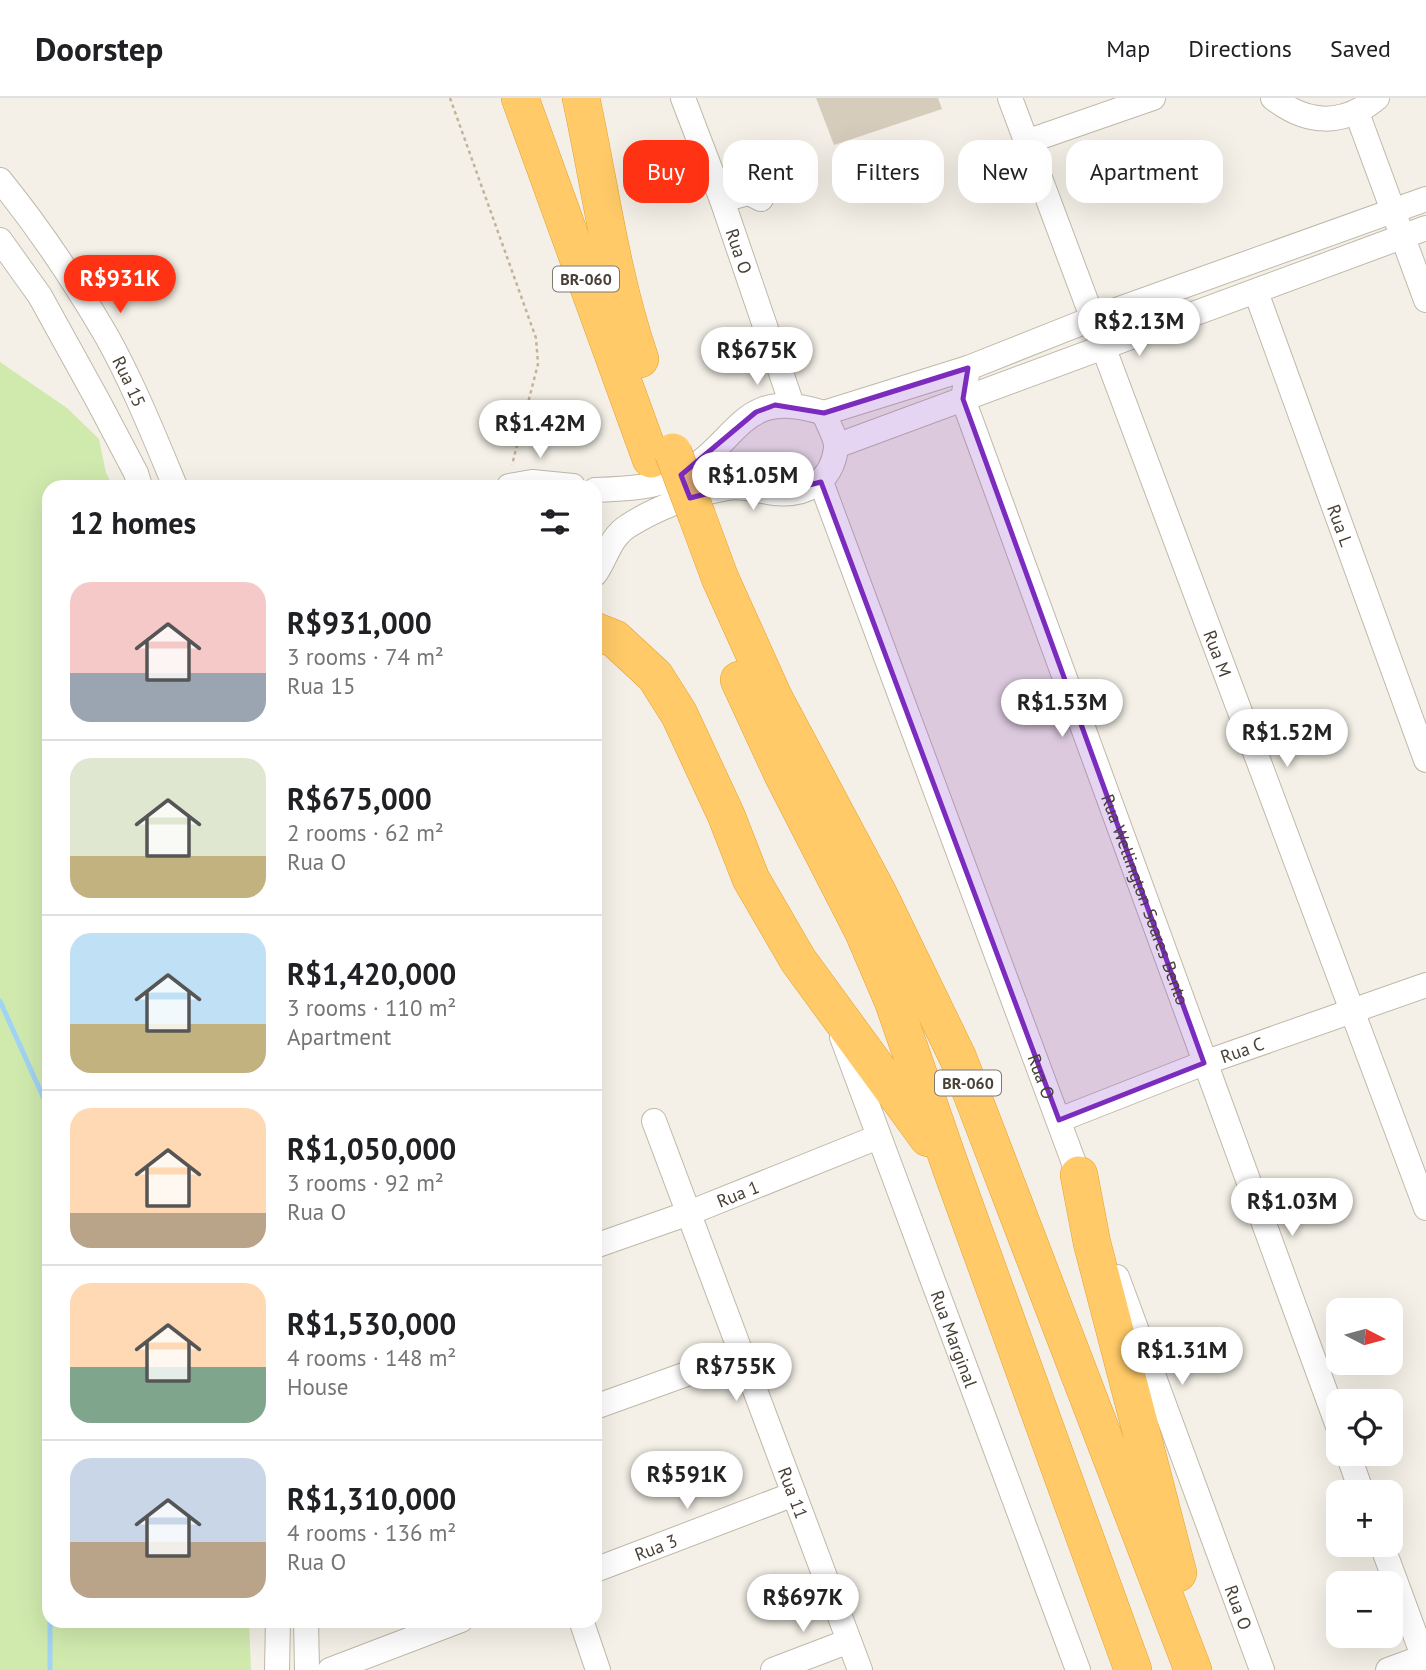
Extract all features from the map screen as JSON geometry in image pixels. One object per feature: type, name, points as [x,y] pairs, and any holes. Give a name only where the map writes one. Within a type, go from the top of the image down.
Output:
[{"type":"highway","name":"BR-060","points":[[520,98],[685,519],[720,578],[774,698],[879,895],[958,1058],[1193,1670]]},
{"type":"highway","name":"BR-060","points":[[581,98],[622,302],[662,456]]},
{"type":"highway","name":"BR-060","points":[[685,519],[690,568],[782,773],[868,942],[893,1001],[1133,1670]]},
{"type":"highway","points":[[602,634],[615,639],[655,676],[679,714],[726,815],[751,879],[798,960],[951,1168]]},
{"type":"highway","points":[[1079,1175],[1092,1243],[1184,1594],[1210,1670]]},
{"type":"street","name":"Rua O","points":[[683,98],[722,201],[792,405]]},
{"type":"street","name":"Rua M","points":[[1010,98],[1025,140]]},
{"type":"street","points":[[1032,140],[1153,98]]},
{"type":"street","points":[[1273,98],[1289,110],[1311,118],[1334,119],[1357,113],[1377,98]]},
{"type":"street","points":[[1357,113],[1393,211],[1415,232],[1426,300]]},
{"type":"street","name":"Rua 15","points":[[0,180],[64,270],[107,337],[172,480]]},
{"type":"street","points":[[602,489],[659,483],[674,478],[714,452],[744,419],[775,405],[803,406],[824,413],[968,368],[1094,318],[1426,199]]},
{"type":"street","name":"Rua M","points":[[1050,203],[1426,1208]]},
{"type":"street","points":[[836,446],[1415,232]]},
{"type":"street","name":"Rua 15","points":[[0,240],[40,296],[99,401],[138,480]]},
{"type":"street","name":"Rua L","points":[[1256,292],[1426,760]]},
{"type":"street","points":[[1063,330],[1076,356]]},
{"type":"street","name":"Rua Wellington Soares Bento","points":[[968,368],[963,399],[1203,1063],[1326,1394]]},
{"type":"street","points":[[602,560],[610,544],[625,527],[667,507],[729,488],[743,487],[777,493],[803,490],[821,482],[836,446],[824,413]]},
{"type":"street","name":"Rua O","points":[[821,482],[1262,1670]]},
{"type":"street","name":"Rua C","points":[[1059,1121],[1203,1063],[1426,985]]},
{"type":"street","name":"Rua Marginal","points":[[831,1007],[1078,1670]]},
{"type":"street","name":"Rua 11","points":[[654,1121],[860,1670]]},
{"type":"street","name":"Rua 1","points":[[602,1244],[689,1213],[878,1137]]},
{"type":"street","points":[[602,1404],[742,1354]]},
{"type":"street","name":"Rua 3","points":[[602,1567],[794,1494]]},
{"type":"street","points":[[1387,1557],[1425,1659],[1388,1670]]},
{"type":"street","points":[[277,1670],[278,1628]]},
{"type":"street","points":[[306,1628],[307,1670]]},
{"type":"street","points":[[330,1670],[440,1628]]},
{"type":"street","points":[[584,1628],[598,1670]]},
{"type":"street","points":[[773,1670],[849,1641]]},
{"type":"path","points":[[450,98],[536,338],[538,364],[510,480]]},
{"type":"highlighted area","points":[[968,368],[963,399],[1204,1063],[1059,1120],[821,482],[777,493],[729,488],[690,498],[681,475],[756,412],[775,405],[824,413]]},
{"type":"green space","points":[[0,362],[67,408],[99,439],[110,480],[42,480],[42,1628],[249,1628],[251,1670],[0,1670]]},
{"type":"building","points":[[816,98],[938,98],[942,109],[849,140],[832,140]]},
{"type":"waterway","points":[[0,1001],[42,1094]]},
{"type":"waterway","points":[[50,1628],[50,1670]]}]
